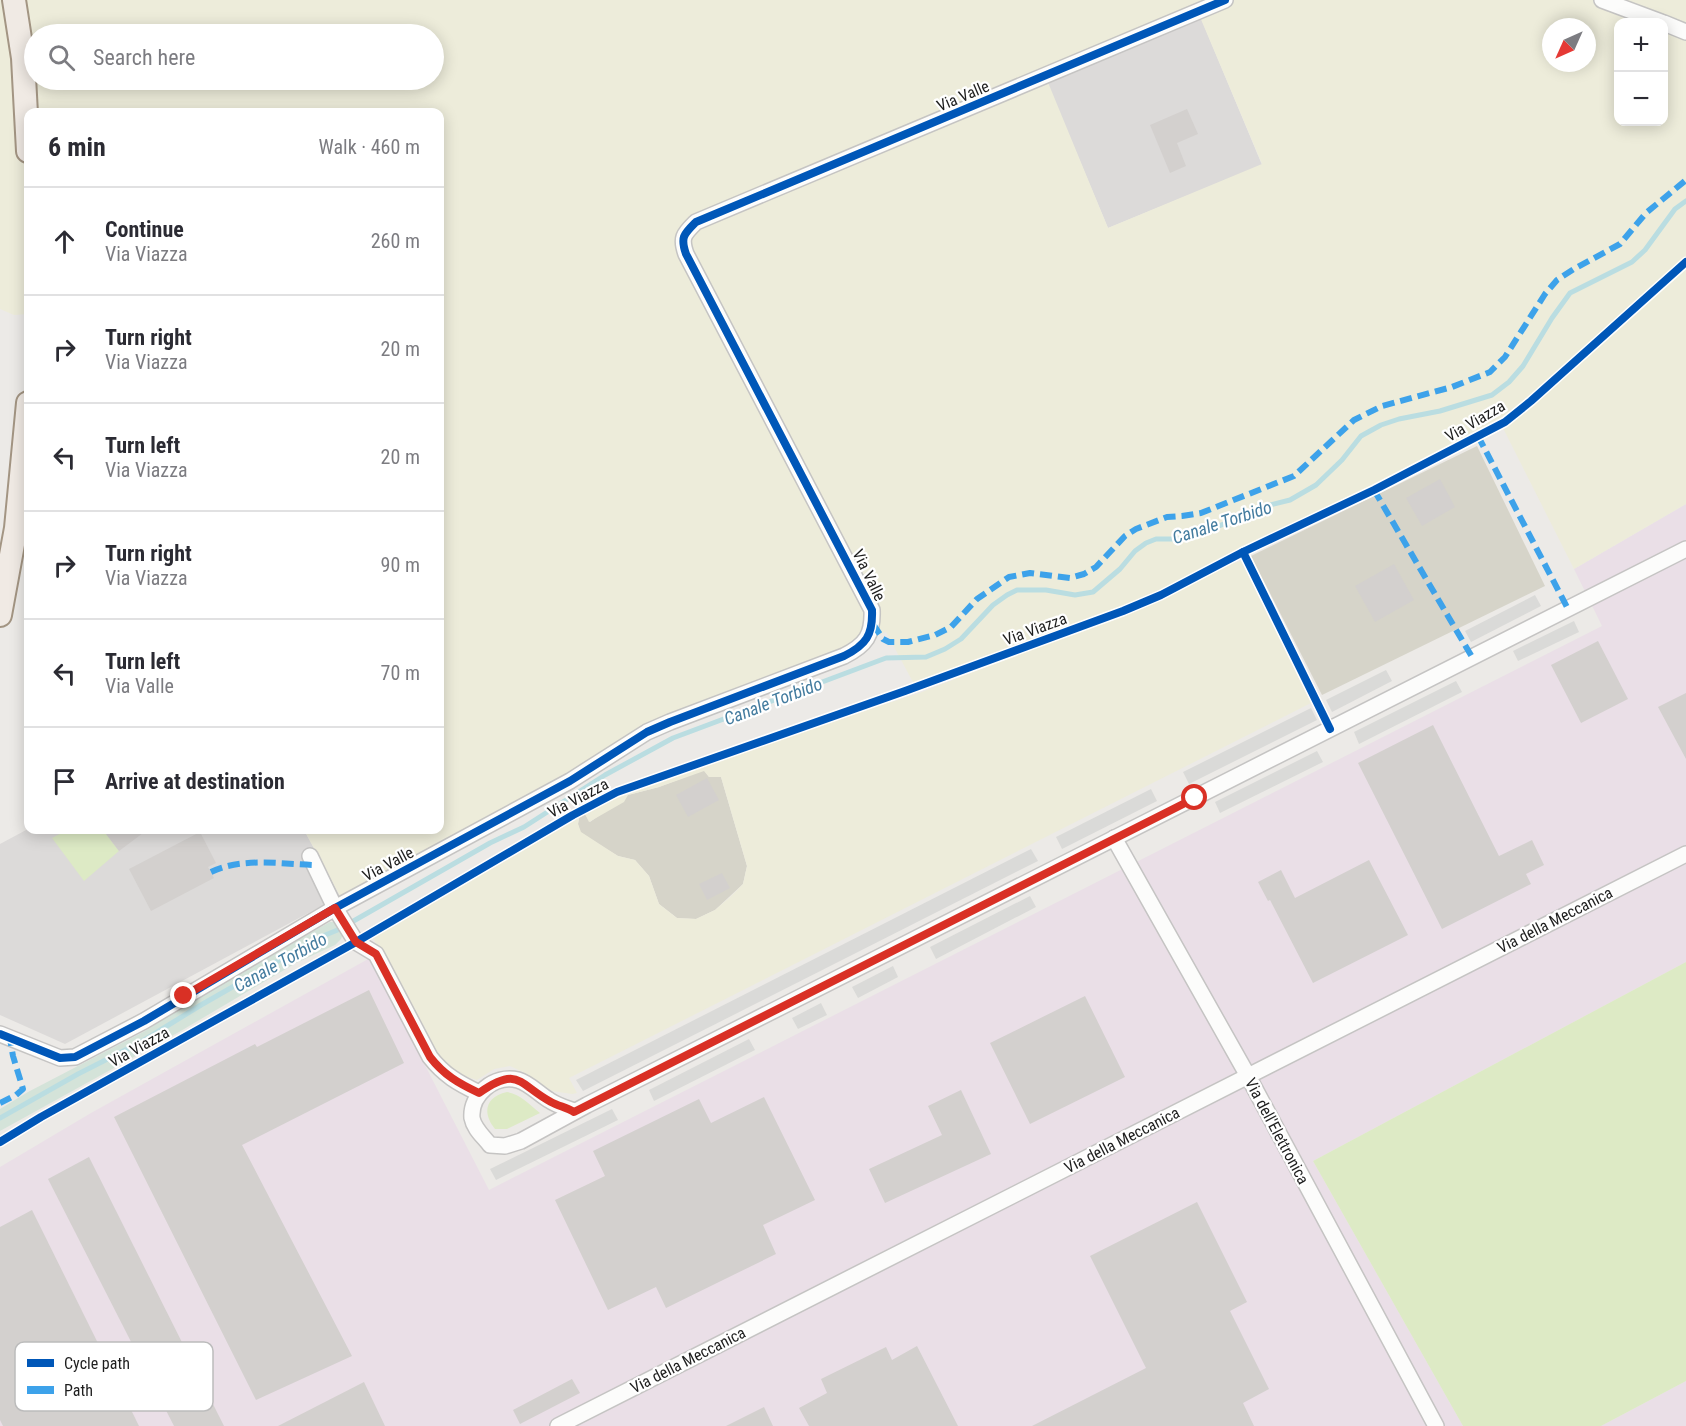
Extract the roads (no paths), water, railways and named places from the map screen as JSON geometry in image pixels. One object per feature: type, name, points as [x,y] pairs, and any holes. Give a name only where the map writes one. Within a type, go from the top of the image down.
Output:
[{"type":"main road","points":[[14,0],[24,77]]},
{"type":"main road","points":[[25,90],[26,108]]},
{"type":"main road","points":[[0,615],[16,528],[24,445]]},
{"type":"street","name":"Via Valle","points":[[0,1034],[60,1058],[75,1057],[144,1021],[335,908],[570,781],[647,732],[857,649],[867,639],[873,624],[872,609],[686,254],[682,244],[684,233],[696,222],[1225,0]]},
{"type":"street","points":[[1602,0],[1649,18]]},
{"type":"street","points":[[1668,25],[1686,32]]},
{"type":"street","points":[[574,1112],[551,1102],[519,1080],[506,1079],[492,1084],[479,1093],[473,1105],[472,1120],[490,1145],[504,1146],[521,1141],[574,1112],[1686,549]]},
{"type":"street","name":"Via dell'Elettronica","points":[[1114,838],[1248,1076],[1436,1426]]},
{"type":"street","name":"Via della Meccanica","points":[[558,1426],[1686,854]]},
{"type":"street","points":[[310,856],[335,908],[356,942],[376,954],[430,1057],[440,1070],[455,1081],[479,1093]]},
{"type":"waterway","name":"Canale Torbido","points":[[350,923],[490,843],[524,827],[605,775],[673,738],[886,658],[926,657],[945,649],[961,639],[993,605],[1017,590],[1046,590],[1075,595],[1093,592],[1146,543],[1156,539],[1182,539],[1262,507],[1290,500],[1316,485],[1342,460],[1361,436],[1381,425],[1440,411],[1492,395],[1509,382],[1523,366],[1570,293],[1632,262],[1645,250],[1675,209],[1686,201]]},
{"type":"waterway","name":"Canale Torbido","points":[[0,1118],[141,1042],[318,938],[340,929]]}]
